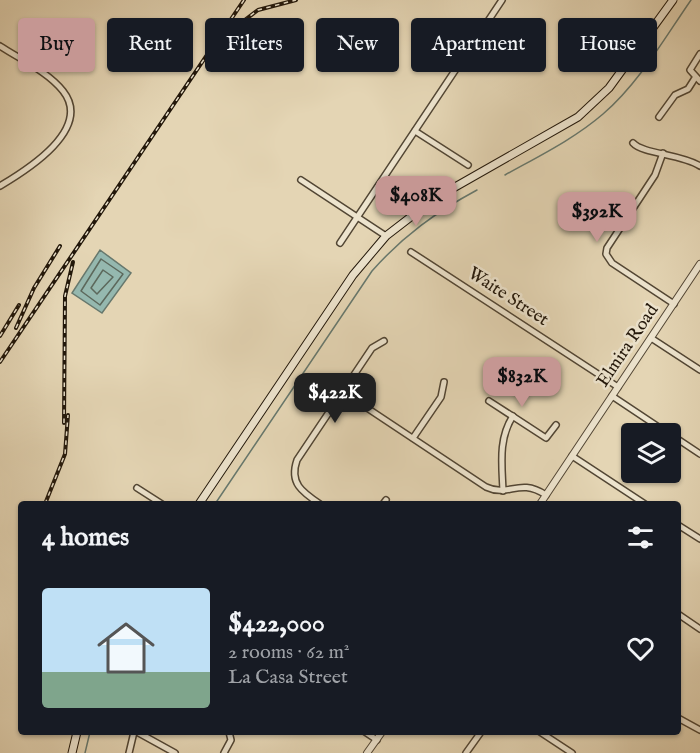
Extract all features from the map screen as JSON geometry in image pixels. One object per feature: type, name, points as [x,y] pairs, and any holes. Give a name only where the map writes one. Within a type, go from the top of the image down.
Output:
[{"type":"main road","points":[[202,501],[353,275],[386,236],[435,199],[578,117],[609,88],[673,0]]},
{"type":"main road","points":[[72,753],[76,735]]},
{"type":"street","points":[[340,243],[502,0]]},
{"type":"street","points":[[0,46],[58,85],[69,101],[70,114],[63,138],[0,186]]},
{"type":"street","points":[[659,117],[675,95],[687,90],[698,80],[690,69],[700,54]]},
{"type":"street","points":[[415,131],[468,165]]},
{"type":"street","points":[[633,143],[643,150],[686,158],[700,166]]},
{"type":"street","points":[[663,153],[655,175],[607,248],[606,254],[612,263],[674,304]]},
{"type":"street","points":[[302,180],[386,236]]},
{"type":"street","name":"Waite Street","points":[[411,252],[618,387]]},
{"type":"street","name":"Elmira Road","points":[[542,501],[700,264]]},
{"type":"street","points":[[651,338],[700,370]]},
{"type":"street","points":[[316,501],[298,488],[294,468],[372,348],[384,341]]},
{"type":"street","points":[[413,438],[441,397],[444,382]]},
{"type":"street","points":[[343,392],[486,487],[503,491],[529,486],[546,495]]},
{"type":"street","points":[[612,396],[653,423]]},
{"type":"street","points":[[489,401],[546,438],[556,426]]},
{"type":"street","points":[[503,491],[502,449],[506,426],[513,416]]},
{"type":"street","points":[[681,441],[700,454]]},
{"type":"street","points":[[572,456],[640,501]]},
{"type":"street","points":[[137,488],[157,501]]},
{"type":"street","points":[[681,527],[700,539]]},
{"type":"street","points":[[681,616],[700,629]]},
{"type":"street","points":[[681,720],[700,730]]},
{"type":"street","points":[[129,753],[134,735]]},
{"type":"street","points":[[141,735],[175,753]]},
{"type":"street","points":[[224,753],[231,740],[230,735]]},
{"type":"street","points":[[370,735],[377,740]]},
{"type":"street","points":[[367,753],[380,735]]},
{"type":"street","points":[[465,753],[479,735]]},
{"type":"street","points":[[545,735],[572,753]]},
{"type":"water","points":[[100,250],[131,273],[102,313],[72,293]]},
{"type":"waterway","points":[[505,175],[556,147],[603,114],[616,102],[650,60],[691,0]]},
{"type":"waterway","points":[[217,501],[372,271],[421,226],[477,190]]},
{"type":"waterway","points":[[85,753],[89,735]]},
{"type":"railway","points":[[0,362],[244,0]]},
{"type":"railway","points":[[247,18],[258,10],[296,0]]},
{"type":"railway","points":[[16,328],[34,288],[60,246]]},
{"type":"railway","points":[[64,423],[65,296],[73,262]]},
{"type":"railway","points":[[0,336],[19,305]]},
{"type":"railway","points":[[46,501],[65,454],[68,415]]}]
